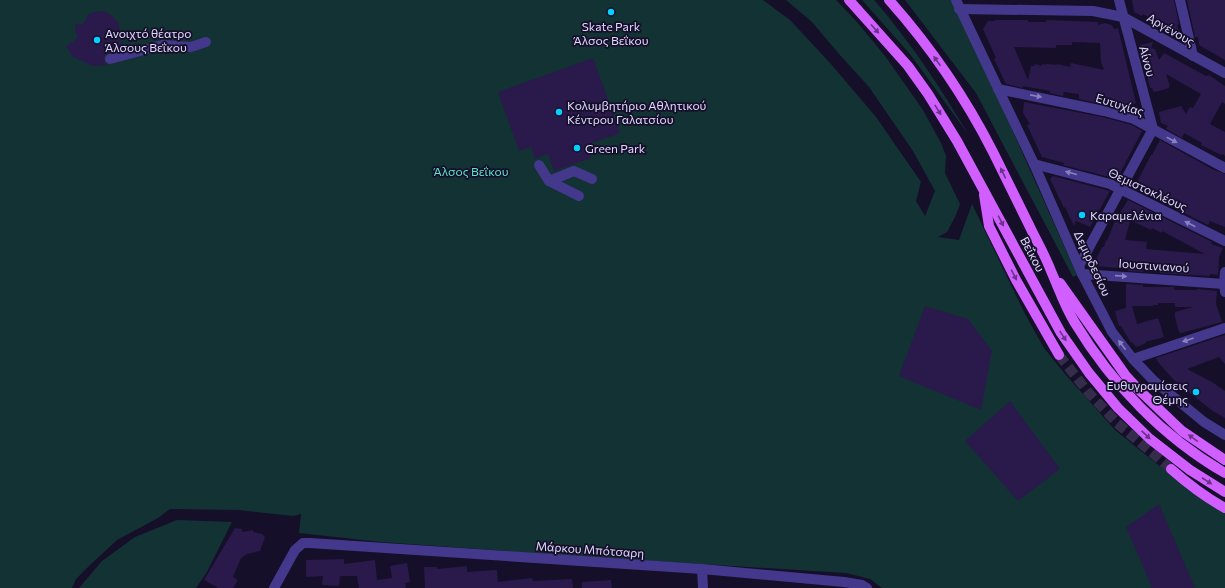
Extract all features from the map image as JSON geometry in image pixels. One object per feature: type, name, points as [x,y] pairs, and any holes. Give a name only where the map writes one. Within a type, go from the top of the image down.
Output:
[{"type":"main road","name":"Βεΐκου","points":[[849,0],[908,66],[928,94],[983,187],[1061,333],[1103,392],[1133,423],[1166,453],[1225,492]]},
{"type":"main road","name":"Βεΐκου","points":[[889,0],[928,48],[972,114],[1051,270],[1068,311],[1102,363],[1132,398],[1176,439],[1225,473]]},
{"type":"main road","points":[[983,187],[989,226],[1016,280],[1058,355]]},
{"type":"main road","points":[[1051,270],[1126,376],[1182,430],[1225,460]]},
{"type":"main road","points":[[1171,469],[1188,484],[1225,508]]},
{"type":"street","points":[[1034,0],[1036,10]]},
{"type":"street","name":"Αίνου","points":[[1119,0],[1153,129]]},
{"type":"street","points":[[1180,0],[1193,56]]},
{"type":"street","name":"Αργένους","points":[[958,4],[1036,10],[1093,11],[1123,16],[1225,73]]},
{"type":"street","name":"Δεμιρδεσίου","points":[[958,4],[1034,164],[1081,270],[1112,332],[1133,359],[1153,380],[1204,422],[1225,435]]},
{"type":"street","points":[[110,58],[163,45],[191,47],[206,42]]},
{"type":"street","name":"Ευτυχίας","points":[[998,89],[1104,111],[1134,119],[1225,168]]},
{"type":"street","points":[[1081,270],[1121,188],[1153,129]]},
{"type":"street","name":"Θεμιστοκλέους","points":[[1034,164],[1121,188],[1225,241]]},
{"type":"street","points":[[539,165],[549,181],[579,196]]},
{"type":"street","points":[[549,181],[574,171],[592,179]]},
{"type":"street","name":"Ιουστινιανού","points":[[1081,270],[1224,288]]},
{"type":"street","points":[[1224,288],[1225,272]]},
{"type":"street","points":[[1133,359],[1225,328]]},
{"type":"street","name":"Μάρκου Μπότσαρη","points":[[274,588],[295,550],[303,543],[702,569],[844,582],[862,585],[867,588]]},
{"type":"street","points":[[702,569],[703,588]]},
{"type":"green space","name":"Άλσος Βεΐκου","points":[[0,0],[763,0],[790,20],[831,64],[876,117],[921,182],[916,201],[925,216],[935,191],[913,151],[869,87],[812,22],[786,0],[836,0],[857,22],[885,56],[923,110],[941,143],[946,156],[945,173],[960,204],[947,232],[938,237],[959,240],[972,204],[1025,314],[1044,348],[1065,374],[1115,430],[1167,472],[1225,509],[1225,588],[882,588],[870,579],[846,573],[381,542],[299,533],[301,514],[293,516],[239,510],[170,509],[158,518],[117,540],[76,579],[72,588],[0,588]]},
{"type":"green space","points":[[862,0],[874,0],[900,32],[947,99],[968,134],[910,54]]},
{"type":"green space","points":[[905,0],[954,0],[1077,275],[1073,277],[976,93]]},
{"type":"green space","points":[[177,520],[232,522],[207,572],[196,588],[79,588],[102,561],[135,537]]},
{"type":"building","points":[[1132,0],[1174,0],[1179,24],[1177,25],[1179,32],[1157,23],[1155,24],[1153,20],[1143,14],[1142,16],[1134,12]]},
{"type":"building","points":[[1187,0],[1225,0],[1225,60],[1199,45],[1198,37],[1195,37]]},
{"type":"building","name":"Ανοιχτό θέατρο Άλσους Βεΐκου","points":[[104,11],[118,22],[120,30],[118,39],[123,43],[112,52],[105,55],[104,60],[107,65],[93,66],[73,57],[66,46],[78,38],[75,31],[76,24],[83,24],[89,14]]},
{"type":"building","points":[[1028,20],[1028,22],[1046,22],[1046,20],[1098,22],[1098,25],[1105,23],[1112,25],[1114,29],[1118,28],[1136,103],[1130,106],[1113,107],[1079,99],[1079,94],[1064,92],[1063,96],[1050,93],[1050,91],[1023,86],[1023,88],[1006,84],[994,59],[996,58],[983,29],[988,21]],"holes":[[[1072,42],[1100,43],[1101,62],[1104,70],[1071,63],[1070,67],[1057,64],[1042,64],[1042,66],[1035,64],[1034,66],[1031,66],[1028,80],[1014,47],[1056,48],[1056,45],[1072,45]]]},
{"type":"building","points":[[1153,42],[1151,48],[1155,49],[1159,60],[1164,53],[1206,76],[1209,75],[1225,86],[1225,104],[1222,102],[1210,124],[1225,132],[1225,156],[1201,145],[1202,143],[1184,133],[1182,138],[1166,129],[1168,126],[1161,123],[1159,112],[1181,106],[1186,114],[1190,107],[1193,108],[1201,94],[1166,74],[1170,86],[1169,88],[1155,92],[1152,88],[1150,88],[1140,45]]},
{"type":"building","name":"Κολυμβητήριο Αθλητικού Κέντρου Γαλατσίου","points":[[593,58],[620,133],[586,145],[591,158],[554,171],[548,154],[535,159],[531,147],[519,151],[498,92]]},
{"type":"building","points":[[1024,102],[1102,117],[1132,125],[1142,131],[1118,177],[1113,176],[1113,178],[1063,165],[1064,163],[1042,157],[1027,125],[1030,124],[1023,113]]},
{"type":"building","points":[[1160,140],[1212,169],[1225,174],[1225,227],[1210,221],[1208,225],[1174,208],[1176,203],[1159,195],[1156,200],[1143,193],[1144,188],[1136,184]]},
{"type":"building","points":[[1053,176],[1110,191],[1090,227],[1076,221],[1074,226],[1050,179]]},
{"type":"building","points":[[1128,200],[1212,242],[1211,244],[1223,248],[1219,257],[1218,275],[1210,274],[1210,276],[1160,273],[1160,270],[1143,269],[1143,272],[1128,271],[1128,269],[1096,266],[1097,257],[1102,247],[1104,247],[1106,240],[1107,241],[1115,221]],"holes":[[[1130,221],[1151,230],[1152,228],[1162,233],[1162,231],[1205,254],[1146,249],[1147,242],[1125,240]]]},
{"type":"building","points":[[1126,284],[1143,285],[1143,287],[1174,287],[1174,290],[1197,289],[1217,291],[1216,304],[1222,322],[1181,333],[1179,332],[1175,312],[1193,307],[1175,307],[1175,303],[1158,303],[1158,305],[1153,306],[1132,306],[1137,324],[1158,318],[1164,337],[1145,342],[1146,343],[1136,347],[1132,342],[1131,343],[1121,326],[1119,326],[1115,311],[1126,308]]},
{"type":"building","points":[[925,306],[968,319],[992,351],[981,410],[899,376]]},
{"type":"building","points":[[1225,335],[1225,364],[1219,357],[1187,369],[1212,382],[1225,391],[1225,418],[1213,411],[1173,379],[1156,358]]},
{"type":"building","points":[[1010,401],[1060,469],[1018,501],[965,441]]},
{"type":"building","points":[[1159,504],[1195,588],[1152,588],[1126,527]]},
{"type":"building","points":[[235,528],[242,529],[242,532],[253,530],[253,532],[262,534],[265,537],[260,551],[247,554],[241,558],[233,577],[238,580],[233,588],[218,588],[204,580]]},
{"type":"building","points":[[344,559],[344,564],[375,560],[377,580],[392,578],[390,566],[407,563],[410,582],[405,583],[406,588],[359,588],[357,576],[340,576],[339,586],[322,585],[323,576],[306,577],[306,560]]},
{"type":"building","points":[[467,566],[467,572],[497,570],[498,582],[532,578],[533,581],[572,579],[573,588],[425,588],[424,567],[437,567],[437,569]]},
{"type":"building","points":[[611,580],[612,588],[582,588],[582,582]]},
{"type":"tunnel","points":[[1059,355],[1088,392],[1117,423],[1171,469]]},
{"type":"place","name":"Skate Park Άλσος Βεΐκου","points":[[611,12]]},
{"type":"place","name":"Ανοιχτό θέατρο Άλσους Βεΐκου","points":[[97,40]]},
{"type":"place","name":"Κολυμβητήριο Αθλητικού Κέντρου Γαλατσίου","points":[[559,112]]},
{"type":"place","name":"Green Park","points":[[577,148]]},
{"type":"place","name":"Καραμελένια","points":[[1082,215]]},
{"type":"place","name":"Ευθυγραμίσεις Θέμης","points":[[1196,392]]}]
